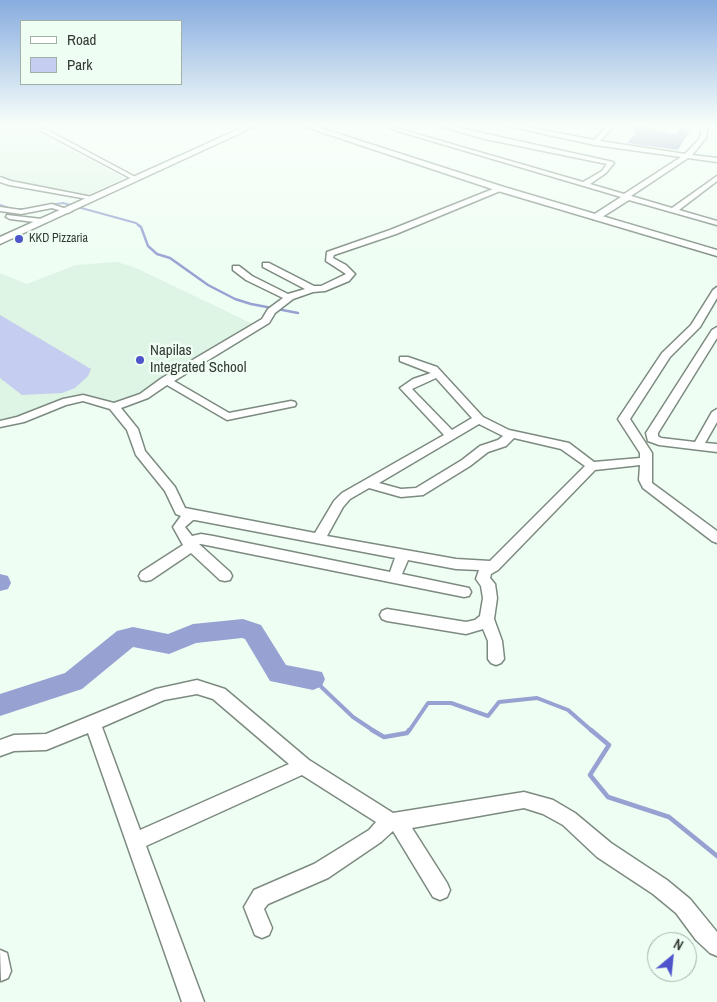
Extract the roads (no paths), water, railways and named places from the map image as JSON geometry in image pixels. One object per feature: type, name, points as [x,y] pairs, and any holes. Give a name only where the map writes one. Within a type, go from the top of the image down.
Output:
[{"type":"main road","points":[[0,242],[152,172]]},
{"type":"main road","points":[[448,172],[717,253]]},
{"type":"street","points":[[122,172],[136,179]]},
{"type":"street","points":[[538,172],[672,211],[717,222]]},
{"type":"street","points":[[583,185],[604,172]]},
{"type":"street","points":[[596,217],[663,172]]},
{"type":"street","points":[[672,211],[717,178]]},
{"type":"street","points":[[1,181],[93,198]]},
{"type":"street","points":[[266,265],[312,288],[322,289],[346,279],[351,274],[328,259],[330,254],[393,232],[501,189]]},
{"type":"street","points":[[0,209],[21,212],[52,206],[73,208]]},
{"type":"street","points":[[0,215],[42,221]]},
{"type":"street","points":[[236,268],[249,278],[271,290],[290,297]]},
{"type":"street","points":[[0,424],[20,420],[64,402],[83,398],[114,406],[144,396],[166,380],[266,321],[271,310],[290,297],[312,288]]},
{"type":"street","points":[[717,290],[695,328],[666,355],[624,419],[644,452],[645,480],[647,485],[717,538]]},
{"type":"street","points":[[717,330],[652,433],[652,438],[659,442],[717,448]]},
{"type":"street","points":[[404,359],[426,365],[438,374],[461,402],[479,419],[512,434],[565,446],[592,466]]},
{"type":"street","points":[[438,374],[417,381],[405,388],[450,436]]},
{"type":"street","points":[[166,380],[227,417],[291,404]]},
{"type":"street","points":[[114,406],[132,429],[140,452],[171,490],[180,511],[192,515],[456,564],[493,566]]},
{"type":"street","points":[[698,446],[717,412]]},
{"type":"street","points":[[319,538],[338,504],[346,496],[479,419]]},
{"type":"street","points":[[369,484],[401,494],[419,492],[466,463],[484,449],[502,443],[512,434]]},
{"type":"street","points":[[496,660],[495,641],[487,619],[490,598],[488,584],[483,579],[485,571],[493,566],[592,466],[644,452]]},
{"type":"street","points":[[192,515],[182,521],[179,527],[190,544],[226,576]]},
{"type":"street","points":[[146,576],[190,544],[201,539],[464,592]]},
{"type":"street","points":[[394,578],[403,554]]},
{"type":"street","points":[[387,615],[466,628],[479,625],[487,619]]},
{"type":"street","points":[[0,748],[21,742],[46,742],[93,725],[146,699],[180,689],[197,687],[219,694],[303,766],[394,822],[440,890]]},
{"type":"street","points":[[93,725],[193,1002]]},
{"type":"street","points":[[135,842],[303,766]]},
{"type":"street","points":[[262,928],[254,907],[261,897],[321,870],[394,822],[524,800],[548,806],[569,818],[604,850],[660,887],[683,906],[717,946]]},
{"type":"waterway","points":[[42,206],[63,203],[136,223],[140,226]]},
{"type":"waterway","points":[[0,205],[12,209],[26,209]]},
{"type":"waterway","points":[[138,225],[141,227],[148,246],[157,254],[170,258],[208,285],[235,299],[251,304],[298,313]]},
{"type":"waterway","points":[[0,705],[73,681],[125,638],[133,637],[169,644],[193,634],[243,628],[253,632],[279,674],[313,679]]},
{"type":"waterway","points":[[313,679],[353,717],[374,731]]},
{"type":"waterway","points":[[409,731],[428,703],[451,703],[488,716],[499,702],[537,698],[568,710],[592,731]]},
{"type":"waterway","points":[[372,730],[384,737],[407,733],[409,730]]},
{"type":"waterway","points":[[591,730],[609,745],[590,775],[608,797],[669,817],[717,856]]},
{"type":"place","name":"KKD Pizzaria","points":[[19,239]]},
{"type":"place","name":"Napilas Integrated School","points":[[140,360]]}]
